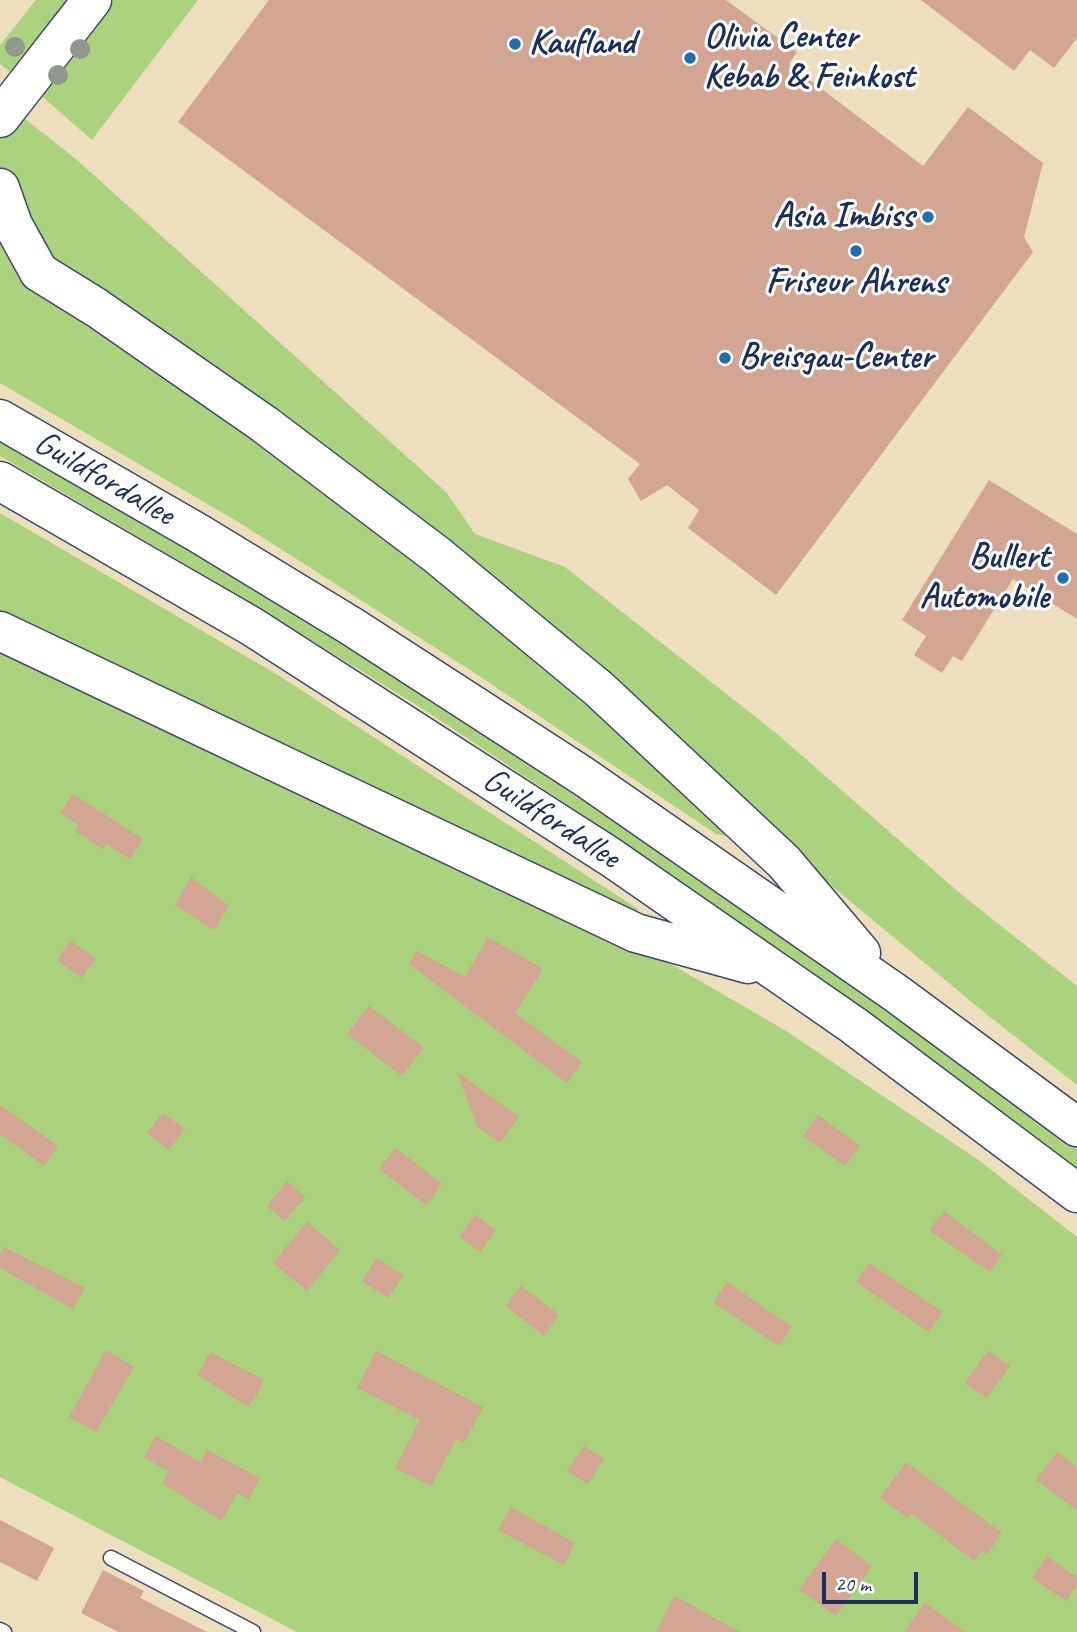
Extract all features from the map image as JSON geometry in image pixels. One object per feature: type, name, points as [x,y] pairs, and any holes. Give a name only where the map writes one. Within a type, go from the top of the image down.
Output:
[{"type":"main road","points":[[0,118],[92,0]]},
{"type":"main road","points":[[0,188],[13,225],[39,272]]},
{"type":"main road","points":[[0,248],[97,309],[264,424],[437,555],[599,688],[784,862],[897,994]]},
{"type":"main road","name":"Guildfordallee","points":[[0,419],[351,626],[583,776],[897,994],[1077,1127]]},
{"type":"main road","name":"Guildfordallee","points":[[0,481],[263,633],[612,858],[853,1025],[1077,1193]]},
{"type":"main road","points":[[0,631],[636,933],[777,972]]},
{"type":"lane","points":[[111,1559],[253,1632]]},
{"type":"green space","points":[[36,0],[67,0],[10,72],[0,64],[0,45]]},
{"type":"green space","points":[[110,0],[198,0],[92,140],[38,93]]},
{"type":"green space","points":[[0,99],[77,160],[446,492],[475,534],[565,567],[776,733],[962,895],[1077,986],[1077,1085],[990,1017],[781,844],[716,834],[467,668],[240,523],[0,383]]},
{"type":"green space","points":[[0,439],[242,578],[646,840],[997,1089],[1077,1149],[1077,1168],[841,992],[639,852],[426,711],[235,593],[0,456]]},
{"type":"green space","points":[[0,513],[278,675],[638,909],[634,917],[0,613]]},
{"type":"green space","points":[[0,647],[676,967],[783,1029],[980,1161],[1077,1237],[1077,1632],[297,1632],[0,1477]]},
{"type":"building","name":"Breisgau-Center","points":[[269,0],[726,0],[797,52],[789,64],[923,166],[968,107],[1043,163],[1024,237],[1033,252],[776,595],[688,528],[699,510],[667,485],[641,501],[628,479],[640,464],[178,122]]},
{"type":"building","points":[[921,0],[1077,0],[1077,38],[1054,68],[1030,50],[1014,71]]},
{"type":"building","points":[[989,480],[1077,534],[1077,619],[1013,579],[962,661],[953,656],[942,673],[914,655],[926,636],[902,620]]},
{"type":"building","points":[[73,794],[143,839],[130,859],[106,844],[103,849],[75,831],[79,825],[60,813]]},
{"type":"building","points":[[191,877],[229,906],[214,930],[175,905]]},
{"type":"building","points":[[488,937],[543,969],[515,1013],[582,1062],[567,1083],[409,964],[417,951],[465,977]]},
{"type":"building","points":[[71,941],[96,959],[81,978],[57,960]]},
{"type":"building","points":[[369,1006],[424,1048],[402,1076],[347,1034]]},
{"type":"building","points":[[457,1072],[519,1117],[500,1143],[477,1126]]},
{"type":"building","points":[[0,1105],[58,1146],[44,1166],[0,1134]]},
{"type":"building","points":[[163,1113],[185,1129],[169,1150],[147,1133]]},
{"type":"building","points":[[818,1115],[860,1146],[845,1166],[803,1136]]},
{"type":"building","points":[[396,1148],[442,1184],[426,1205],[379,1169]]},
{"type":"building","points":[[287,1181],[305,1197],[285,1221],[267,1206]]},
{"type":"building","points":[[944,1211],[1002,1255],[990,1272],[929,1230]]},
{"type":"building","points":[[475,1215],[496,1230],[480,1252],[459,1236]]},
{"type":"building","points":[[307,1222],[340,1250],[307,1291],[273,1263]]},
{"type":"building","points":[[4,1247],[85,1288],[73,1309],[0,1268],[0,1255]]},
{"type":"building","points":[[377,1258],[403,1276],[388,1298],[362,1281]]},
{"type":"building","points":[[869,1263],[943,1312],[929,1332],[856,1282]]},
{"type":"building","points":[[727,1282],[792,1327],[779,1346],[713,1302]]},
{"type":"building","points":[[521,1286],[559,1315],[544,1336],[506,1306]]},
{"type":"building","points":[[106,1350],[134,1367],[96,1432],[69,1417]]},
{"type":"building","points":[[376,1351],[483,1407],[464,1443],[456,1439],[431,1486],[395,1468],[420,1420],[357,1388]]},
{"type":"building","points":[[988,1351],[1010,1366],[987,1398],[965,1383]]},
{"type":"building","points":[[210,1352],[264,1380],[248,1407],[198,1375]]},
{"type":"building","points":[[156,1436],[200,1462],[207,1450],[260,1478],[249,1499],[237,1493],[222,1521],[162,1483],[169,1472],[144,1457]]},
{"type":"building","points":[[584,1446],[604,1459],[588,1484],[567,1471]]},
{"type":"building","points":[[1057,1452],[1077,1467],[1077,1510],[1036,1480]]},
{"type":"building","points":[[906,1462],[1002,1533],[987,1554],[982,1551],[974,1561],[911,1513],[908,1518],[880,1498]]},
{"type":"building","points":[[511,1507],[575,1543],[564,1565],[498,1530]]},
{"type":"building","points":[[0,1520],[54,1548],[37,1581],[0,1562]]},
{"type":"building","points":[[836,1539],[872,1566],[836,1616],[799,1590]]},
{"type":"building","points":[[1047,1556],[1077,1577],[1077,1585],[1066,1601],[1032,1578]]},
{"type":"building","points":[[103,1570],[144,1591],[140,1598],[207,1632],[118,1632],[81,1613]]},
{"type":"building","points":[[675,1596],[740,1632],[656,1632]]},
{"type":"building","points":[[925,1603],[965,1632],[904,1632]]},
{"type":"place","name":"Kaufland","points":[[515,44]]},
{"type":"place","name":"Olivia Center Kebab & Feinkost","points":[[690,58]]},
{"type":"place","name":"Asia Imbiss","points":[[928,217]]},
{"type":"place","name":"Friseur Ahrens","points":[[856,251]]},
{"type":"place","name":"Breisgau-Center","points":[[725,358]]},
{"type":"place","name":"Bullert Automobile","points":[[1063,578]]}]
